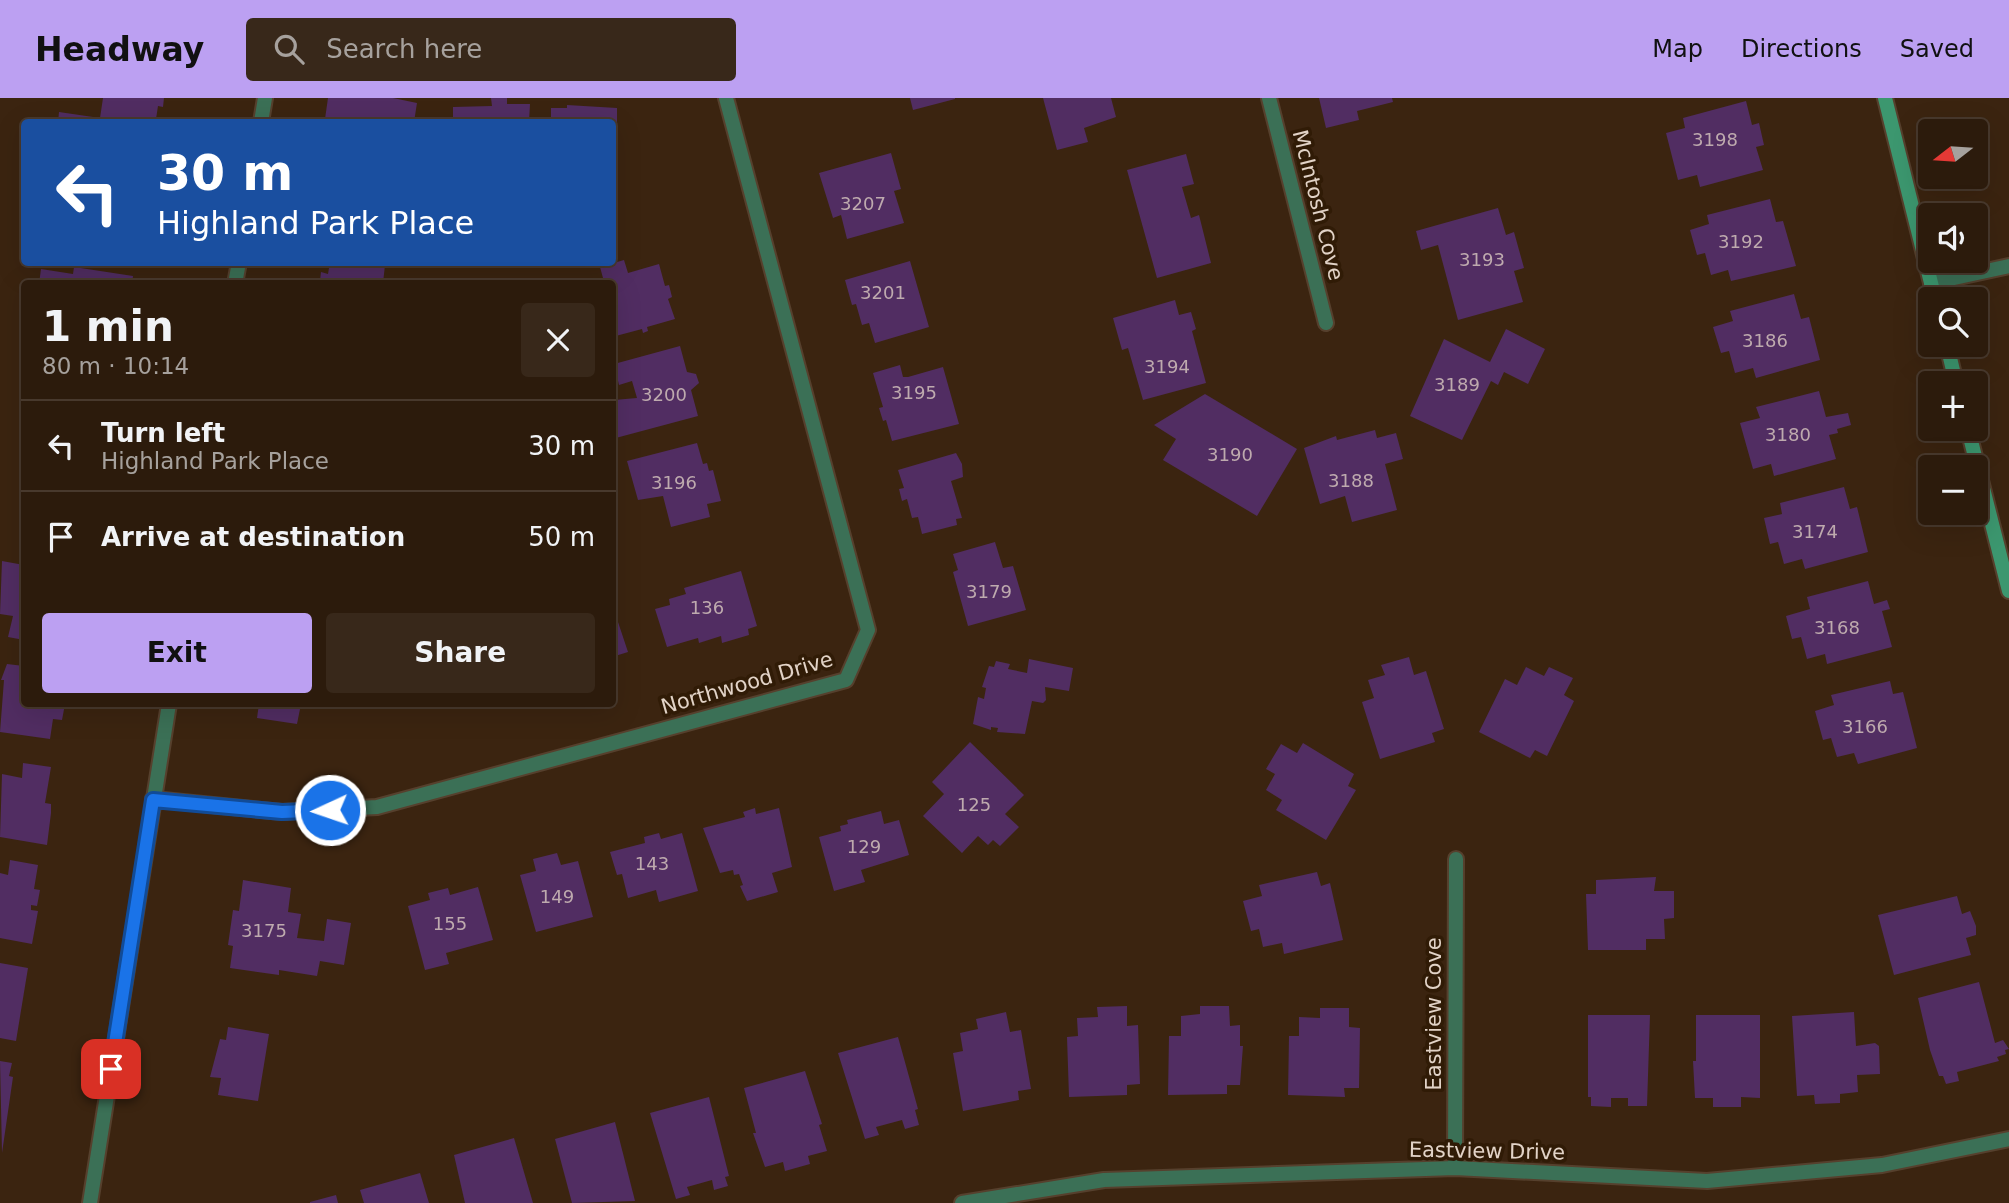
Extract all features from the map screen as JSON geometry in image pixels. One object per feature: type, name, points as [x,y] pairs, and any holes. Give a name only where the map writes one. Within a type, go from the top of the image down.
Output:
[{"type":"main road","points":[[1885,98],[1932,287]]},
{"type":"main road","points":[[1971,441],[2009,592]]},
{"type":"street","points":[[262,119],[265,98]]},
{"type":"street","name":"Northwood Drive","points":[[153,800],[282,812],[377,807],[846,680],[868,630],[726,98]]},
{"type":"street","name":"McIntosh Cove","points":[[1269,98],[1326,323]]},
{"type":"street","points":[[1931,284],[2009,266]]},
{"type":"street","points":[[90,1203],[168,707]]},
{"type":"street","name":"Eastview Cove","points":[[1455,1168],[1456,859]]},
{"type":"street","name":"Eastview Drive","points":[[962,1203],[1104,1180],[1455,1168],[1707,1181],[1882,1165],[2009,1139]]},
{"type":"building","points":[[103,98],[164,98],[163,107],[158,106],[156,119],[58,119],[59,112],[100,118]]},
{"type":"building","points":[[328,98],[393,98],[417,103],[414,119],[325,119]]},
{"type":"building","points":[[491,98],[507,98],[507,104],[530,104],[529,119],[453,119],[453,107],[492,106]]},
{"type":"building","points":[[910,98],[955,98],[955,99],[913,110]]},
{"type":"building","points":[[1043,98],[1111,98],[1116,117],[1084,128],[1088,142],[1057,150]]},
{"type":"building","points":[[1319,98],[1392,98],[1393,102],[1357,111],[1359,120],[1326,128]]},
{"type":"building","points":[[1746,101],[1752,125],[1759,123],[1764,145],[1756,147],[1763,170],[1700,187],[1697,175],[1678,180],[1666,133],[1685,128],[1683,118]]},
{"type":"building","points":[[567,105],[617,108],[617,161],[616,119],[551,119],[551,108],[567,108]]},
{"type":"building","points":[[891,153],[901,189],[894,191],[904,223],[847,239],[841,215],[833,218],[819,173]]},
{"type":"building","points":[[1186,154],[1194,184],[1182,187],[1191,218],[1199,215],[1211,263],[1157,278],[1127,170]]},
{"type":"building","points":[[1770,199],[1776,222],[1783,221],[1796,266],[1731,281],[1728,270],[1711,275],[1705,253],[1697,255],[1690,230],[1709,224],[1707,215]]},
{"type":"building","points":[[1498,208],[1506,235],[1514,232],[1524,268],[1514,271],[1523,302],[1458,320],[1438,245],[1421,250],[1416,231]]},
{"type":"building","points":[[624,260],[628,273],[659,264],[665,286],[669,285],[672,297],[668,299],[675,319],[647,327],[648,331],[643,333],[642,329],[616,336],[616,280],[596,280],[603,278],[600,267],[616,266],[616,262]]},
{"type":"building","points":[[910,261],[929,327],[875,343],[869,323],[862,325],[856,304],[852,305],[845,280]]},
{"type":"building","points":[[329,266],[385,266],[383,280],[320,280],[321,272],[328,274]]},
{"type":"building","points":[[74,267],[133,276],[132,280],[40,280],[41,269],[73,274]]},
{"type":"building","points":[[1794,294],[1801,319],[1809,317],[1820,360],[1756,378],[1753,368],[1735,373],[1729,351],[1721,353],[1713,327],[1733,321],[1730,311]]},
{"type":"building","points":[[1175,300],[1179,315],[1191,312],[1196,329],[1192,331],[1206,383],[1143,400],[1128,348],[1122,350],[1113,318]]},
{"type":"building","points":[[1506,329],[1545,349],[1528,384],[1504,372],[1498,385],[1491,381],[1462,440],[1410,416],[1444,339],[1490,362]]},
{"type":"building","points":[[680,346],[687,372],[696,374],[699,383],[691,390],[698,416],[616,438],[616,400],[637,398],[632,381],[619,385],[616,363]]},
{"type":"building","points":[[900,365],[903,377],[943,367],[959,424],[892,441],[886,420],[883,421],[879,408],[883,407],[873,373]]},
{"type":"building","points":[[1819,391],[1826,417],[1848,413],[1851,425],[1837,429],[1838,433],[1829,435],[1836,459],[1774,476],[1771,464],[1753,469],[1740,423],[1760,418],[1756,407]]},
{"type":"building","points":[[1205,394],[1297,449],[1257,516],[1163,460],[1176,439],[1154,425]]},
{"type":"building","points":[[1375,430],[1377,438],[1396,433],[1403,459],[1385,464],[1397,510],[1352,522],[1345,496],[1320,504],[1304,448],[1336,436],[1337,440]]},
{"type":"building","points":[[697,443],[703,464],[707,463],[709,471],[713,470],[721,501],[707,504],[710,517],[671,527],[663,496],[638,500],[627,461]]},
{"type":"building","points":[[956,453],[962,464],[963,477],[951,481],[962,518],[956,519],[957,525],[922,534],[918,517],[912,518],[907,499],[902,501],[899,489],[904,488],[898,470]]},
{"type":"building","points":[[1844,487],[1850,509],[1857,507],[1868,552],[1805,569],[1802,559],[1784,564],[1778,542],[1770,544],[1764,518],[1782,514],[1780,503]]},
{"type":"building","points":[[995,542],[1003,568],[1013,566],[1026,610],[968,626],[953,572],[958,570],[953,554]]},
{"type":"building","points":[[2,561],[21,564],[21,639],[8,637],[13,616],[0,614]]},
{"type":"building","points":[[741,571],[757,626],[748,629],[749,635],[722,643],[721,636],[699,643],[698,638],[667,647],[655,609],[670,605],[669,599],[686,594],[684,588]]},
{"type":"building","points":[[1868,581],[1874,604],[1887,600],[1890,609],[1882,611],[1892,647],[1827,664],[1825,654],[1807,659],[1801,637],[1792,639],[1786,616],[1810,609],[1807,597]]},
{"type":"building","points":[[616,616],[628,652],[616,656]]},
{"type":"building","points":[[1409,657],[1414,675],[1426,671],[1444,729],[1432,733],[1435,742],[1380,759],[1362,702],[1374,698],[1368,680],[1385,675],[1381,665]]},
{"type":"building","points":[[1029,659],[1073,668],[1069,691],[1045,687],[1046,700],[1043,703],[1032,701],[1025,734],[997,732],[998,728],[991,727],[991,730],[973,724],[978,697],[984,699],[986,688],[982,687],[989,666],[994,667],[996,661],[1010,664],[1008,669],[1027,673]]},
{"type":"building","points":[[7,664],[21,666],[21,707],[64,707],[62,720],[53,719],[50,739],[0,732],[4,680],[1,680]]},
{"type":"building","points":[[1526,667],[1544,676],[1549,667],[1573,678],[1564,695],[1574,701],[1547,756],[1535,750],[1530,758],[1479,732],[1505,679],[1517,685]]},
{"type":"building","points":[[1890,681],[1893,694],[1903,692],[1917,748],[1858,764],[1854,753],[1837,757],[1831,738],[1823,740],[1815,711],[1834,705],[1831,695]]},
{"type":"building","points":[[259,707],[300,707],[297,724],[257,718]]},
{"type":"building","points":[[970,742],[1024,795],[1005,814],[1019,827],[1000,846],[993,840],[988,845],[978,836],[962,853],[923,816],[944,794],[932,782]]},
{"type":"building","points":[[1303,743],[1354,774],[1348,786],[1356,790],[1326,840],[1276,810],[1282,800],[1266,790],[1275,774],[1266,769],[1281,744],[1297,753]]},
{"type":"building","points":[[23,763],[51,767],[45,803],[51,804],[47,845],[0,837],[2,774],[22,778]]},
{"type":"building","points":[[755,808],[756,814],[779,808],[792,867],[772,873],[778,892],[747,901],[740,886],[743,885],[739,874],[734,875],[733,870],[720,873],[703,828],[745,817],[743,812]]},
{"type":"building","points":[[881,811],[884,824],[899,820],[909,855],[861,870],[865,882],[834,891],[819,837],[841,831],[840,826],[848,824],[847,820]]},
{"type":"building","points":[[659,833],[661,839],[682,833],[698,891],[659,902],[656,890],[628,898],[622,874],[617,875],[610,852],[645,843],[644,837]]},
{"type":"building","points":[[557,853],[561,865],[578,861],[593,917],[536,932],[520,875],[536,871],[533,859]]},
{"type":"building","points":[[10,860],[38,865],[34,889],[40,890],[37,906],[31,905],[31,910],[38,911],[32,944],[0,938],[0,873],[8,875]]},
{"type":"building","points":[[1317,872],[1321,886],[1330,883],[1343,940],[1284,954],[1282,943],[1263,947],[1259,929],[1251,931],[1243,901],[1262,896],[1259,885]]},
{"type":"building","points":[[1656,877],[1654,891],[1674,891],[1674,918],[1664,919],[1665,939],[1646,939],[1646,950],[1588,950],[1586,894],[1596,894],[1596,880]]},
{"type":"building","points":[[243,880],[291,888],[288,912],[301,914],[297,938],[324,941],[327,919],[351,923],[344,965],[320,961],[317,976],[279,970],[279,975],[230,968],[233,946],[228,945],[233,910],[239,911]]},
{"type":"building","points":[[478,887],[493,940],[446,953],[449,964],[425,970],[408,906],[430,900],[428,893],[448,888],[450,895]]},
{"type":"building","points":[[1957,896],[1962,914],[1970,911],[1976,926],[1976,935],[1966,938],[1971,955],[1894,975],[1878,915]]},
{"type":"building","points":[[0,963],[28,968],[16,1041],[0,1038]]},
{"type":"building","points":[[1979,982],[1995,1043],[2003,1040],[2009,1049],[2005,1050],[2006,1054],[1997,1057],[1999,1061],[1957,1072],[1959,1081],[1946,1084],[1943,1076],[1939,1076],[1930,1050],[1918,998]]},
{"type":"building","points":[[1127,1006],[1127,1026],[1138,1025],[1140,1084],[1127,1085],[1127,1095],[1069,1097],[1067,1037],[1078,1036],[1077,1018],[1098,1017],[1097,1007]]},
{"type":"building","points":[[1200,1006],[1229,1006],[1230,1026],[1240,1025],[1240,1046],[1243,1046],[1240,1085],[1227,1085],[1227,1094],[1168,1095],[1169,1036],[1181,1036],[1181,1016],[1200,1014]]},
{"type":"building","points":[[1320,1008],[1349,1008],[1349,1027],[1360,1028],[1359,1088],[1344,1088],[1345,1097],[1288,1095],[1289,1036],[1299,1036],[1299,1017],[1320,1018]]},
{"type":"building","points":[[1006,1012],[1010,1032],[1021,1030],[1031,1089],[1018,1091],[1019,1100],[963,1111],[953,1053],[963,1051],[960,1033],[978,1029],[976,1019]]},
{"type":"building","points":[[1854,1012],[1856,1046],[1875,1043],[1879,1046],[1880,1074],[1857,1075],[1858,1092],[1840,1094],[1840,1103],[1815,1104],[1814,1095],[1797,1096],[1792,1016]]},
{"type":"building","points":[[1588,1015],[1650,1015],[1647,1106],[1628,1106],[1628,1098],[1611,1098],[1611,1107],[1591,1106],[1591,1097],[1588,1097]]},
{"type":"building","points":[[1696,1015],[1760,1015],[1760,1098],[1741,1097],[1741,1107],[1713,1107],[1713,1098],[1695,1098],[1693,1061],[1696,1061]]},
{"type":"building","points":[[228,1027],[269,1034],[258,1101],[218,1095],[221,1078],[210,1077],[220,1039],[226,1040]]},
{"type":"building","points":[[898,1037],[918,1109],[915,1110],[919,1125],[905,1129],[902,1120],[876,1127],[879,1135],[865,1139],[838,1053]]},
{"type":"building","points":[[0,1061],[12,1063],[9,1076],[13,1077],[2,1153]]},
{"type":"building","points":[[805,1071],[822,1124],[819,1125],[827,1151],[808,1156],[810,1164],[785,1171],[783,1162],[765,1167],[753,1133],[756,1133],[744,1088]]},
{"type":"building","points":[[709,1097],[729,1176],[725,1177],[728,1186],[714,1190],[712,1180],[687,1187],[690,1195],[676,1199],[650,1113]]},
{"type":"building","points":[[615,1122],[635,1201],[572,1203],[555,1139]]},
{"type":"building","points":[[514,1138],[533,1203],[465,1203],[454,1155]]},
{"type":"building","points":[[420,1173],[429,1203],[364,1203],[360,1190]]},
{"type":"building","points":[[336,1195],[338,1203],[310,1203],[310,1202]]},
{"type":"route","points":[[111,1069],[153,800],[282,812],[330,810]]}]
